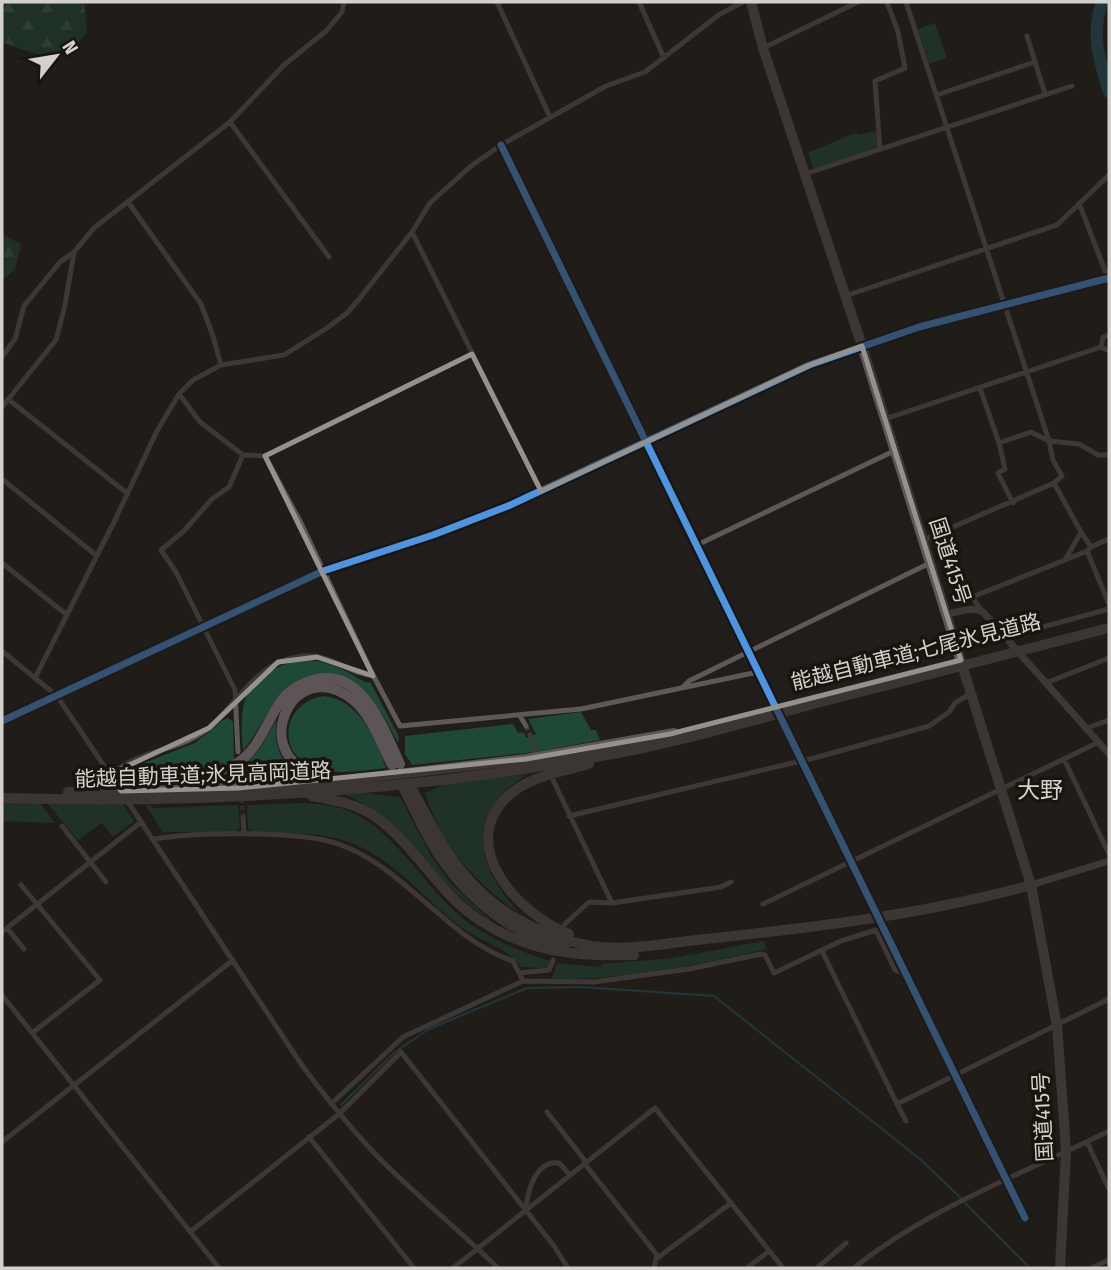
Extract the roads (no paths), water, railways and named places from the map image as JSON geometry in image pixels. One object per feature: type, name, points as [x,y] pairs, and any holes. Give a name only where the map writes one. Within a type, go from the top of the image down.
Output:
[{"type":"highway","name":"国道415号","points":[[751,2],[763,48],[894,451],[927,538],[930,563],[1031,885],[1057,1026],[1066,1151],[1060,1268]]},
{"type":"highway","name":"能越自動車道;七尾氷見道路","points":[[403,777],[541,766],[672,741],[1109,622]]},
{"type":"highway","name":"能越自動車道;七尾氷見道路","points":[[403,777],[637,741],[1109,628]]},
{"type":"highway","points":[[140,791],[227,768],[243,758],[257,742],[290,691],[308,681],[323,678],[338,680],[362,696],[380,721],[403,777]]},
{"type":"highway","points":[[348,779],[317,776],[305,771],[290,758],[281,739],[282,719],[288,706],[300,695],[314,689],[327,688],[352,699],[368,718],[440,843],[460,871],[495,905],[540,930],[567,940],[620,952]]},
{"type":"highway","points":[[620,952],[560,930],[536,918],[512,895],[498,875],[491,859],[488,832],[500,806],[508,796],[532,780],[672,741]]},
{"type":"highway","name":"能越自動車道;氷見高岡道路","points":[[2,792],[58,793],[304,785],[348,779],[403,777]]},
{"type":"highway","name":"能越自動車道;氷見高岡道路","points":[[2,798],[140,791],[267,796],[403,777]]},
{"type":"highway","points":[[267,796],[312,796],[335,800],[377,817],[474,917],[514,939],[552,951],[583,956],[891,916],[976,900],[1031,885]]},
{"type":"street","points":[[2,357],[15,339],[24,306],[52,271],[74,253],[94,228],[230,122],[284,65],[327,31],[342,12],[344,2]]},
{"type":"street","points":[[497,2],[550,117]]},
{"type":"street","points":[[639,2],[664,58]]},
{"type":"street","points":[[35,678],[157,431],[179,394],[193,380],[220,365],[284,355],[327,328],[347,313],[360,298],[412,232],[430,203],[454,179],[501,145],[550,117],[606,86],[645,72],[720,14],[743,2]]},
{"type":"street","points":[[763,48],[858,2]]},
{"type":"street","points":[[880,149],[875,81],[905,68],[898,32],[887,2]]},
{"type":"street","points":[[906,2],[1028,370],[1053,460],[1062,476],[1013,503],[927,538],[984,612],[1109,754]]},
{"type":"street","points":[[1027,36],[1045,94]]},
{"type":"street","points":[[937,94],[1035,62]]},
{"type":"street","points":[[805,174],[1072,86]]},
{"type":"street","points":[[230,122],[328,257]]},
{"type":"street","points":[[501,145],[772,698]]},
{"type":"street","points":[[845,296],[1057,225],[1109,175]]},
{"type":"street","points":[[128,202],[201,304],[220,365]]},
{"type":"street","points":[[2,722],[323,571],[433,535],[541,491],[808,365],[919,327],[1109,279],[1079,203]]},
{"type":"street","points":[[412,232],[541,491]]},
{"type":"street","points":[[2,407],[56,340],[74,253]]},
{"type":"street","points":[[1101,347],[1103,337],[1109,335]]},
{"type":"street","points":[[884,419],[1101,347],[1109,351]]},
{"type":"street","points":[[179,394],[200,422],[243,455],[265,456],[472,354]]},
{"type":"street","points":[[980,388],[1005,469],[998,473],[1013,503]]},
{"type":"street","points":[[8,399],[128,494]]},
{"type":"street","points":[[999,443],[1031,432],[1049,441],[1079,444],[1098,454],[1109,454]]},
{"type":"street","points":[[697,545],[894,451]]},
{"type":"street","points":[[239,752],[235,690],[176,572],[161,550],[184,531],[212,499],[229,487],[243,455]]},
{"type":"street","points":[[265,456],[301,523],[400,726],[581,709],[758,672]]},
{"type":"street","points":[[2,479],[97,556]]},
{"type":"street","points":[[1006,637],[1109,607],[1082,532],[1054,482]]},
{"type":"street","points":[[1065,560],[1082,532]]},
{"type":"street","points":[[972,597],[1065,560],[1109,539]]},
{"type":"street","points":[[2,563],[67,615]]},
{"type":"street","points":[[682,688],[690,681],[748,651],[930,563]]},
{"type":"street","points":[[947,614],[979,609],[984,612]]},
{"type":"street","points":[[2,652],[57,696],[339,1114],[392,1170],[498,1268]]},
{"type":"street","points":[[110,774],[139,757],[161,752],[209,728],[235,698],[266,669],[278,662],[305,656],[329,659],[363,675],[373,675]]},
{"type":"street","points":[[1046,683],[1109,658]]},
{"type":"street","points":[[569,816],[802,760],[929,726],[948,712],[954,703],[972,693]]},
{"type":"street","points":[[520,716],[526,726]]},
{"type":"street","points":[[1087,728],[1109,720]]},
{"type":"street","points":[[784,724],[875,909]]},
{"type":"street","points":[[763,904],[1099,742]]},
{"type":"street","points":[[1064,759],[1109,854]]},
{"type":"street","points":[[552,780],[612,903]]},
{"type":"street","points":[[243,817],[244,834]]},
{"type":"street","points":[[24,949],[4,930],[141,822]]},
{"type":"street","points":[[62,826],[106,882]]},
{"type":"street","points":[[154,839],[244,834],[306,838],[339,844],[373,860],[465,936],[498,956],[513,961],[523,981]]},
{"type":"street","points":[[1031,885],[1109,860]]},
{"type":"street","points":[[565,924],[589,902],[612,903],[721,887],[731,882]]},
{"type":"street","points":[[21,884],[100,980],[32,1033]]},
{"type":"street","points":[[881,920],[1025,1218]]},
{"type":"street","points":[[331,1104],[403,1037],[523,981],[594,982],[700,967],[761,954],[765,955],[774,973],[876,930],[895,970],[907,975]]},
{"type":"street","points":[[822,951],[906,1121]]},
{"type":"street","points":[[2,1142],[233,960]]},
{"type":"street","points":[[519,972],[549,970],[553,960]]},
{"type":"street","points":[[2,995],[72,1087],[219,1268]]},
{"type":"street","points":[[897,1104],[1109,999]]},
{"type":"street","points":[[190,1232],[339,1114],[401,1052],[554,1246],[568,1268]]},
{"type":"street","points":[[453,1268],[655,1108],[783,1268]]},
{"type":"street","points":[[547,1112],[657,1255],[654,1268]]},
{"type":"street","points":[[854,1268],[923,1222],[1006,1179],[1109,1131]]},
{"type":"street","points":[[309,1137],[414,1268]]},
{"type":"street","points":[[1087,1142],[1109,1189]]},
{"type":"street","points":[[526,1210],[530,1184],[549,1164],[559,1163],[570,1175]]},
{"type":"street","points":[[656,1259],[731,1203]]},
{"type":"street","points":[[817,1268],[846,1243]]},
{"type":"street","points":[[747,1268],[769,1251]]},
{"type":"street","points":[[1091,1268],[1109,1260]]},
{"type":"waterway","points":[[1102,2],[1097,36],[1099,58],[1109,92]]},
{"type":"waterway","points":[[341,1105],[395,1052],[429,1029],[527,988],[581,987],[714,996],[920,1159],[962,1199]]},
{"type":"waterway","points":[[965,1203],[1030,1268]]},
{"type":"tunnel","points":[[772,698],[784,724]]},
{"type":"tunnel","points":[[526,726],[541,758]]},
{"type":"tunnel","points":[[239,763],[241,788]]},
{"type":"tunnel","points":[[242,798],[243,817]]},
{"type":"district","name":"大野","points":[[1040,790]]}]
